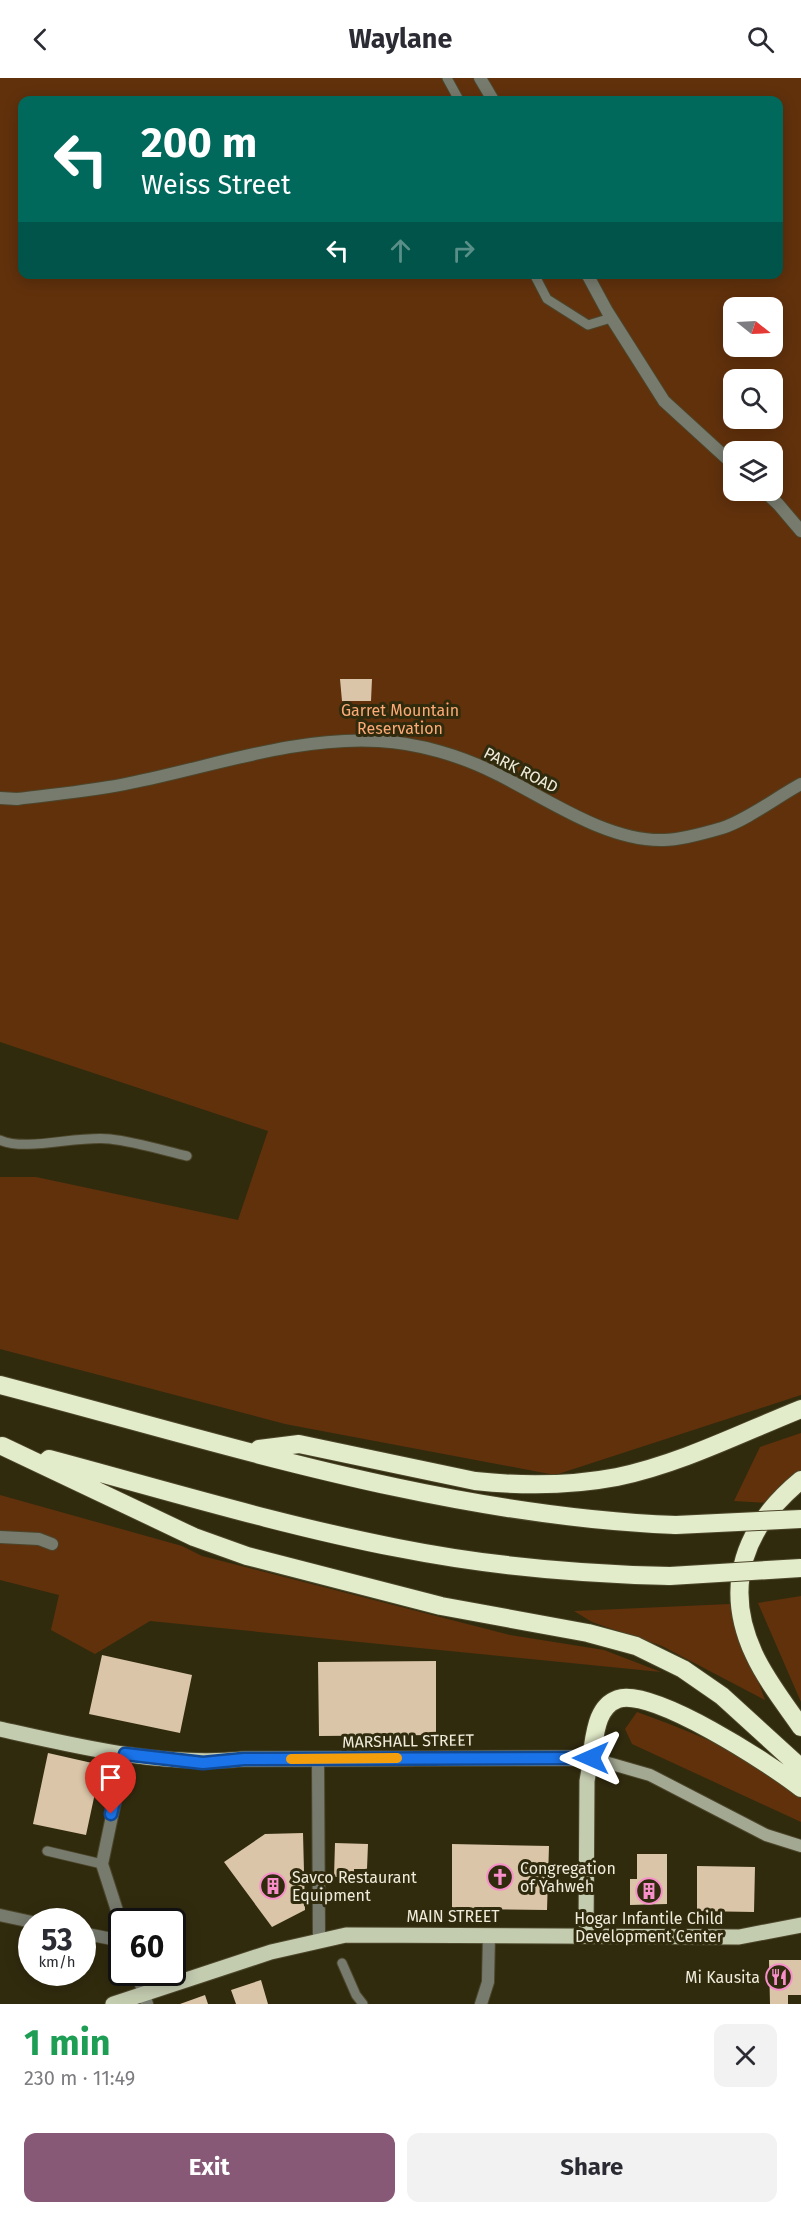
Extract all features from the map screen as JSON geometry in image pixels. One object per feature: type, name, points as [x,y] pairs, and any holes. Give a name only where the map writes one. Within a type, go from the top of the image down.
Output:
[{"type":"highway","points":[[0,1385],[410,1491],[515,1511],[624,1523],[676,1525],[801,1519]]},
{"type":"highway","points":[[249,1450],[298,1444],[475,1481],[562,1484],[639,1472],[801,1411]]},
{"type":"highway","points":[[1,1446],[292,1524],[399,1548],[564,1572],[670,1576],[801,1568]]},
{"type":"highway","points":[[1,1446],[194,1537],[247,1556],[441,1606],[588,1633],[636,1646],[683,1669],[716,1691],[801,1768]]},
{"type":"highway","points":[[801,1480],[773,1506],[752,1537],[740,1573],[742,1614],[753,1654],[801,1728]]},
{"type":"highway","points":[[591,1758],[597,1723],[603,1711],[618,1699],[629,1698],[657,1706],[700,1725],[748,1751],[801,1788]]},
{"type":"main road","name":"MARSHALL STREET","points":[[0,1729],[125,1754],[203,1763],[244,1759],[591,1758]]},
{"type":"main road","points":[[586,1935],[587,1781],[591,1758]]},
{"type":"main road","name":"MAIN STREET","points":[[113,2004],[146,1999],[319,1939],[370,1934],[739,1937],[801,1925]]},
{"type":"street","points":[[480,78],[491,96]]},
{"type":"street","points":[[590,279],[611,318],[664,401],[723,455]]},
{"type":"street","points":[[773,501],[801,531]]},
{"type":"street","name":"PARK ROAD","points":[[0,798],[17,799],[128,784],[244,757],[343,740],[381,741],[416,746],[462,760],[495,773],[578,818],[625,834],[664,840],[723,828],[801,784]]},
{"type":"street","points":[[0,1537],[33,1538],[52,1544]]},
{"type":"street","points":[[116,1908],[102,1864],[125,1754]]},
{"type":"street","name":"MARSHALL STREET","points":[[591,1758],[650,1775],[766,1835],[801,1846]]},
{"type":"street","points":[[318,1760],[319,1939]]},
{"type":"street","points":[[0,1915],[18,1919]]},
{"type":"street","points":[[481,2004],[488,1982],[489,1935]]},
{"type":"lane","points":[[447,78],[457,96]]},
{"type":"lane","points":[[537,279],[547,299],[588,325],[611,318]]},
{"type":"lane","points":[[0,1140],[12,1146],[65,1139],[109,1139],[187,1156]]},
{"type":"lane","points":[[47,1851],[102,1864]]},
{"type":"lane","points":[[342,1963],[356,1995],[363,2004]]},
{"type":"green space","name":"Garret Mountain Reservation","points":[[0,78],[801,78],[801,1395],[555,1475],[285,1424],[0,1349],[0,1177],[36,1177],[238,1220],[268,1131],[0,1042]]},
{"type":"green space","points":[[801,1433],[801,1472],[770,1503],[734,1501],[760,1447]]},
{"type":"green space","points":[[0,1495],[182,1546],[202,1556],[510,1635],[604,1650],[661,1672],[150,1621],[95,1654],[51,1630],[59,1595],[0,1580]]},
{"type":"green space","points":[[801,1596],[801,1702],[758,1603]]},
{"type":"green space","points":[[730,1604],[765,1700],[662,1646],[592,1622],[574,1611]]},
{"type":"green space","points":[[637,1712],[702,1737],[765,1770],[801,1798],[801,1822],[632,1744],[625,1729]]},
{"type":"building","points":[[340,679],[372,679],[371,701],[342,701]]},
{"type":"building","points":[[102,1655],[192,1675],[180,1733],[89,1714]]},
{"type":"building","points":[[436,1661],[436,1735],[319,1736],[318,1662]]},
{"type":"building","points":[[48,1753],[101,1765],[86,1835],[33,1824]]},
{"type":"building","name":"Savco Restaurant Equipment","points":[[303,1833],[305,1910],[272,1927],[224,1862],[265,1834]]},
{"type":"building","points":[[335,1843],[368,1844],[367,1869],[354,1869],[354,1877],[334,1877]]},
{"type":"building","name":"Congregation of Yahweh","points":[[452,1844],[549,1846],[547,1910],[452,1909]]},
{"type":"building","name":"Hogar Infantile Child Development Center","points":[[637,1854],[667,1854],[667,1904],[630,1905],[630,1879],[637,1879]]},
{"type":"building","points":[[697,1866],[755,1867],[754,1912],[697,1911]]},
{"type":"building","name":"Mi Kausita","points":[[769,1960],[801,1960],[801,1995],[788,1995],[788,2004],[770,2004]]},
{"type":"building","points":[[261,1980],[268,2004],[236,2004],[231,1990]]},
{"type":"building","points":[[205,1995],[208,2004],[180,2004]]},
{"type":"slow traffic","points":[[291,1759],[397,1758]]},
{"type":"place","name":"Congregation of Yahweh","points":[[500,1877]]},
{"type":"place","name":"Savco Restaurant Equipment","points":[[273,1886]]},
{"type":"place","name":"Hogar Infantile Child Development Center","points":[[649,1891]]},
{"type":"place","name":"Mi Kausita","points":[[779,1977]]},
{"type":"route","points":[[111,1814],[125,1754],[203,1763],[244,1759],[591,1758]]}]
